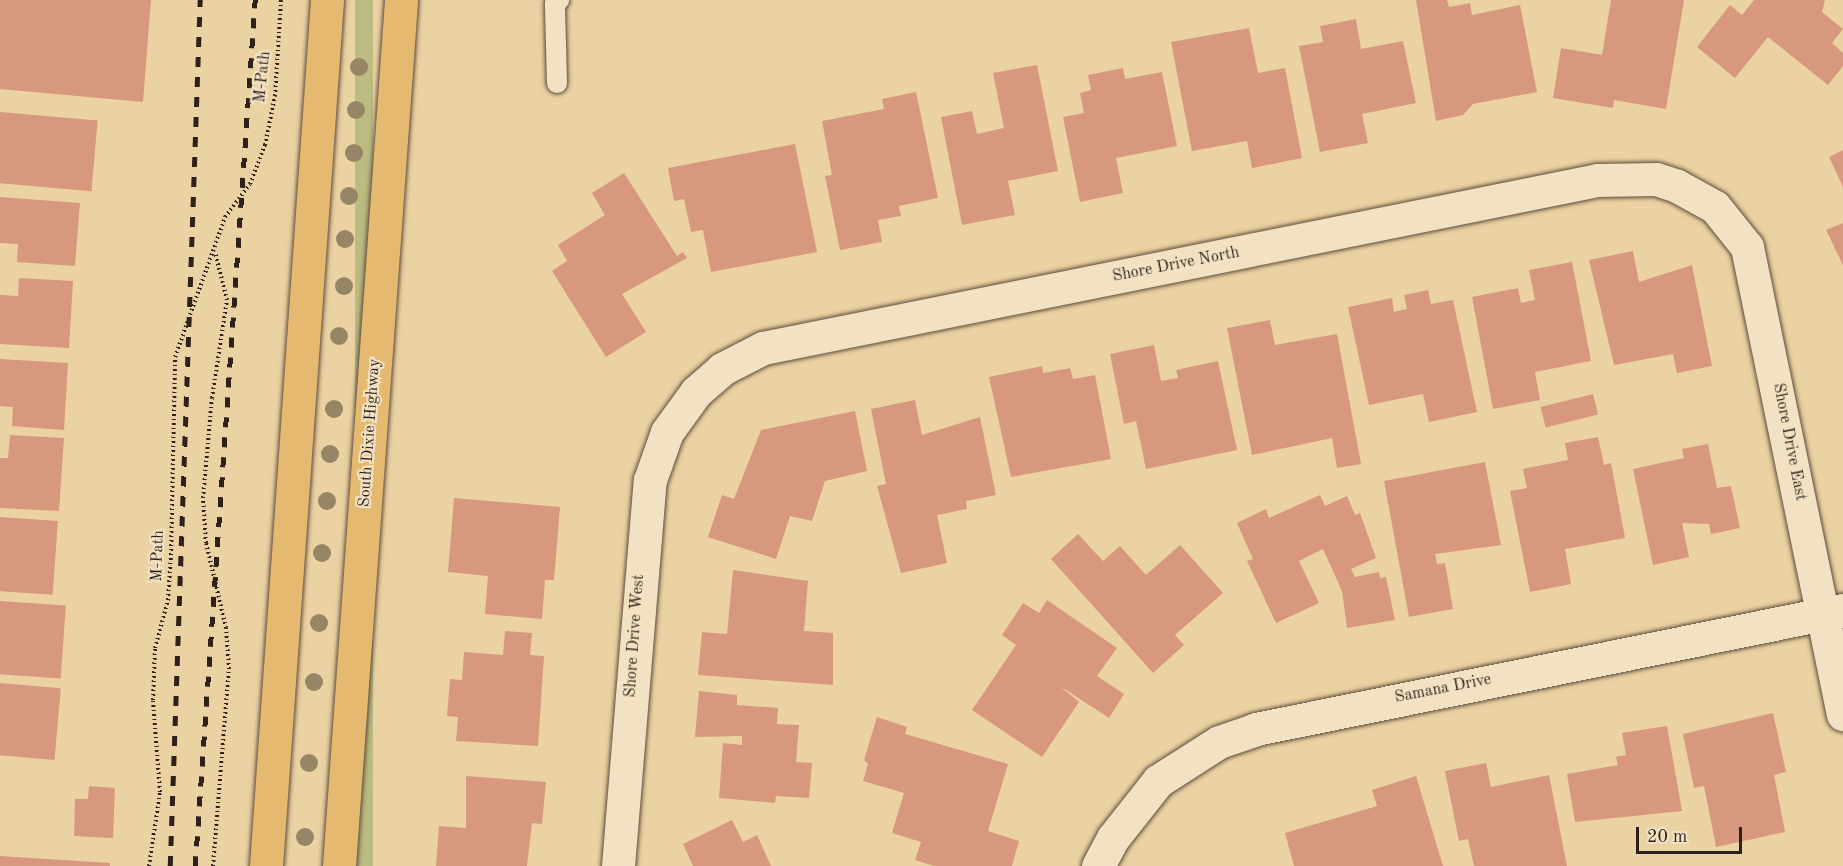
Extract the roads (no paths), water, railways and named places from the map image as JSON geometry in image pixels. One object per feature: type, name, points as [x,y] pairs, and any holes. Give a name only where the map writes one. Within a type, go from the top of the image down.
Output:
[{"type":"highway","points":[[266,866],[327,0]]},
{"type":"highway","name":"South Dixie Highway","points":[[339,866],[401,0]]},
{"type":"street","name":"Shore Drive North","points":[[680,412],[722,369],[763,348],[1598,180],[1656,179],[1692,194]]},
{"type":"street","name":"Shore Drive East","points":[[1692,194],[1715,207],[1733,226],[1753,266],[1833,612],[1843,714]]},
{"type":"street","name":"Shore Drive West","points":[[618,866],[644,519],[657,453],[680,412]]},
{"type":"street","name":"Samana Drive","points":[[1098,866],[1113,838],[1158,782],[1211,747],[1256,729],[1833,612]]},
{"type":"lane","points":[[557,83],[555,4],[559,0]]},
{"type":"railway","points":[[170,866],[200,0]]},
{"type":"railway","points":[[195,866],[255,0]]}]
